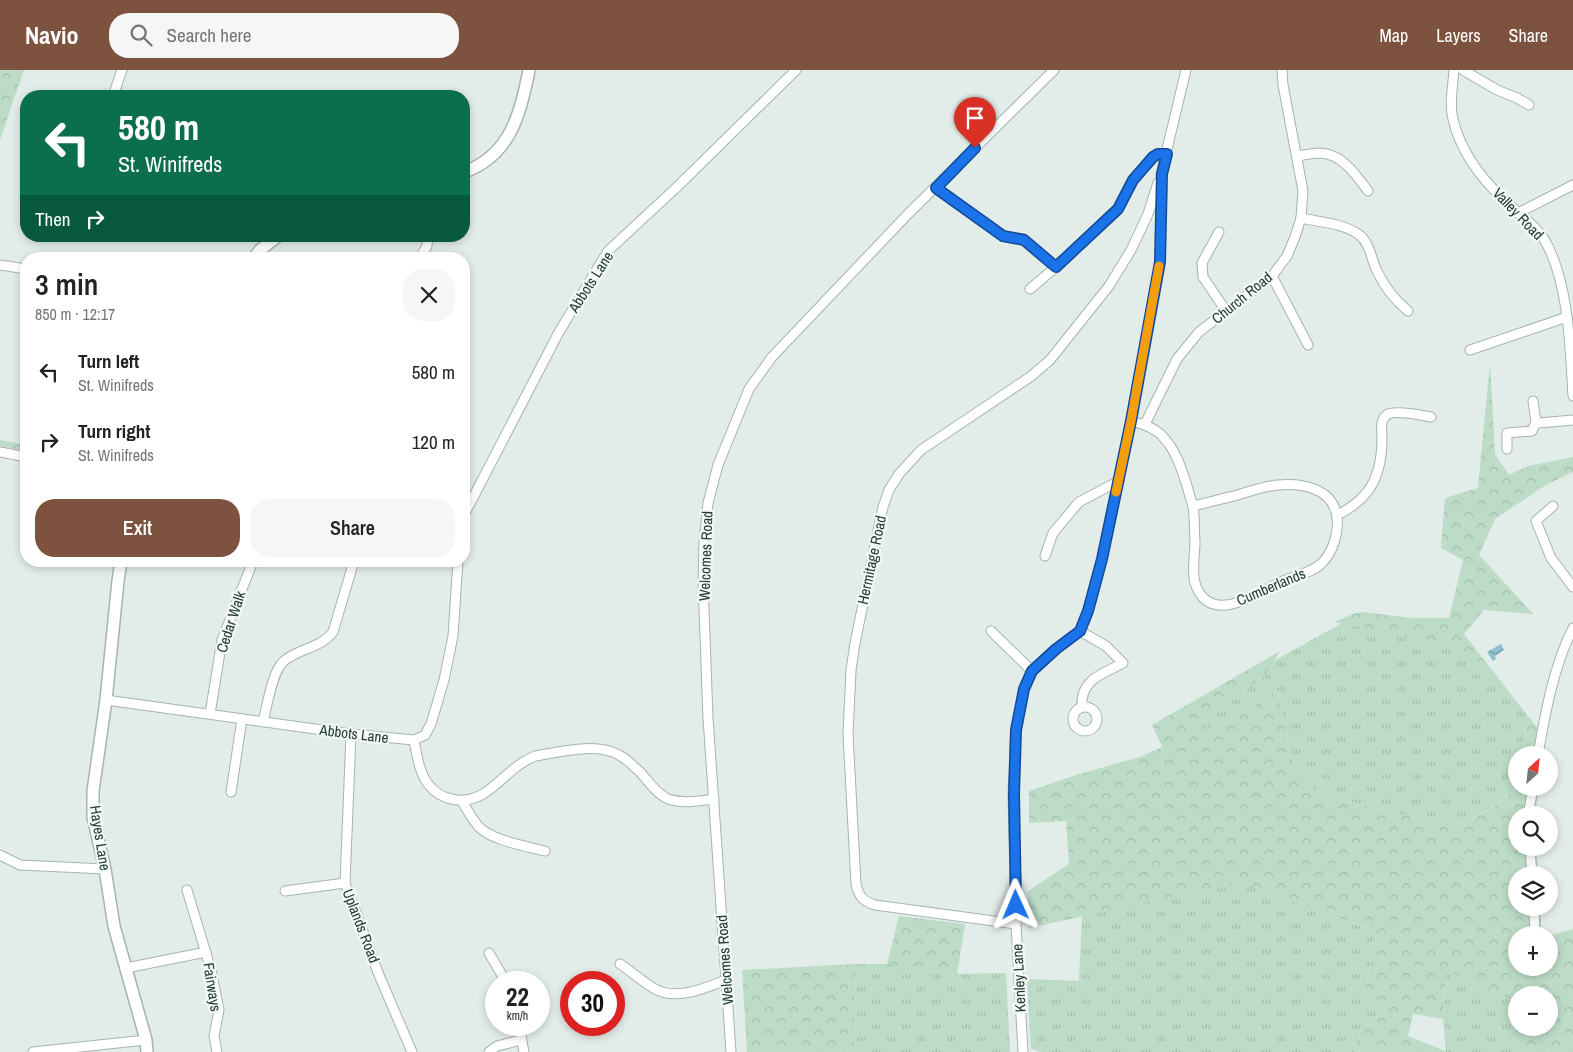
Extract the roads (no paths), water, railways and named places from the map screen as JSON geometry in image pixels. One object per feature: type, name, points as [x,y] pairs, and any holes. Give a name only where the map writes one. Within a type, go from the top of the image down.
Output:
[{"type":"street","points":[[116,90],[122,70]]},
{"type":"street","points":[[470,169],[492,156],[500,148],[511,131],[520,112],[529,70]]},
{"type":"street","name":"Abbots Lane","points":[[470,503],[559,332],[608,252],[796,70]]},
{"type":"street","name":"Welcomes Road","points":[[731,1052],[706,684],[703,583],[708,503],[718,465],[749,389],[760,372],[799,328],[908,214],[1054,70]]},
{"type":"street","points":[[1082,707],[1081,698],[1092,679],[1123,663],[1106,646],[1080,631],[1088,611],[1102,559],[1131,421],[1160,262],[1162,174],[1186,70]]},
{"type":"street","name":"Church Road","points":[[1145,424],[1177,360],[1199,332],[1242,301],[1272,276],[1287,256],[1302,218],[1303,191],[1283,85],[1282,70]]},
{"type":"street","name":"Valley Road","points":[[1454,70],[1453,118],[1465,153],[1503,199],[1536,229],[1544,240],[1553,260],[1567,317],[1573,394]]},
{"type":"street","points":[[1463,70],[1497,90],[1529,105]]},
{"type":"street","points":[[1297,156],[1320,153],[1334,157],[1351,168],[1368,191]]},
{"type":"street","points":[[1030,289],[1118,209],[1133,180],[1153,157],[1158,154],[1167,154]]},
{"type":"street","name":"Hermitage Road","points":[[1016,924],[875,905],[864,901],[859,895],[856,884],[848,734],[851,670],[855,643],[884,507],[889,490],[899,474],[921,450],[1030,377],[1050,360],[1109,286],[1131,250],[1148,214],[1162,174]]},
{"type":"street","points":[[1518,213],[1573,185]]},
{"type":"street","points":[[936,188],[1003,236],[1024,240],[1056,267]]},
{"type":"street","points":[[1302,218],[1348,228],[1359,234],[1366,241],[1385,287],[1399,304],[1408,311]]},
{"type":"street","points":[[1218,232],[1202,263],[1203,277],[1226,311]]},
{"type":"street","points":[[258,252],[270,242]]},
{"type":"street","points":[[0,265],[20,269]]},
{"type":"street","points":[[1272,276],[1308,345]]},
{"type":"street","points":[[1470,350],[1567,317]]},
{"type":"street","points":[[1507,449],[1507,432],[1532,432],[1536,422],[1533,401]]},
{"type":"street","points":[[1193,506],[1276,484],[1292,484],[1315,489],[1324,494],[1332,503],[1337,515],[1350,508],[1374,482],[1380,460],[1381,424],[1387,414],[1394,412],[1431,416]]},
{"type":"street","points":[[1536,422],[1573,420]]},
{"type":"street","name":"Cumberlands","points":[[1131,421],[1145,424],[1157,431],[1177,457],[1193,506],[1194,578],[1205,600],[1213,604],[1222,606],[1250,599],[1280,582],[1322,563],[1336,537],[1337,515]]},
{"type":"street","points":[[0,452],[20,456]]},
{"type":"street","points":[[1045,556],[1053,534],[1079,502],[1119,481]]},
{"type":"street","points":[[1553,506],[1536,521],[1551,558],[1573,587]]},
{"type":"street","name":"Hayes Lane","points":[[120,567],[106,700],[93,790],[93,817],[105,869],[114,926],[147,1046]]},
{"type":"street","name":"Cedar Walk","points":[[210,714],[222,640],[251,567]]},
{"type":"street","points":[[263,722],[276,672],[282,663],[292,656],[319,644],[333,632],[352,567]]},
{"type":"street","points":[[458,567],[453,636],[444,680],[431,724],[424,735],[414,740],[417,758],[428,784],[444,796],[462,802],[484,794],[507,773],[528,759],[535,756],[584,748],[606,750],[619,754],[629,761],[668,799],[692,802],[714,799]]},
{"type":"street","points":[[1539,746],[1544,717],[1553,684],[1573,628]]},
{"type":"street","points":[[991,630],[1032,671]]},
{"type":"street","name":"Kenley Lane","points":[[1023,1052],[1016,924],[1014,794],[1016,730],[1024,689],[1032,671],[1056,649],[1080,631]]},
{"type":"street","name":"Abbots Lane","points":[[106,700],[351,734],[414,740]]},
{"type":"street","points":[[230,792],[242,718]]},
{"type":"street","name":"Uplands Road","points":[[351,734],[344,884],[412,1052]]},
{"type":"street","points":[[462,802],[480,828],[490,834],[545,851]]},
{"type":"street","points":[[0,855],[20,865],[105,869]]},
{"type":"street","points":[[285,891],[344,884]]},
{"type":"street","name":"Fairways","points":[[187,890],[206,952],[219,1010],[214,1036],[217,1052]]},
{"type":"street","name":"Fairways","points":[[126,968],[206,952]]},
{"type":"street","points":[[489,953],[500,971]]},
{"type":"street","points":[[620,964],[656,989],[666,993],[679,994],[704,989],[726,980]]},
{"type":"street","points":[[520,1036],[524,1052]]},
{"type":"street","points":[[489,1052],[497,1046],[521,1040]]},
{"type":"street","points":[[33,1052],[147,1046]]},
{"type":"water","points":[[1501,644],[1504,650],[1495,656],[1496,659],[1493,661],[1487,652]]}]
